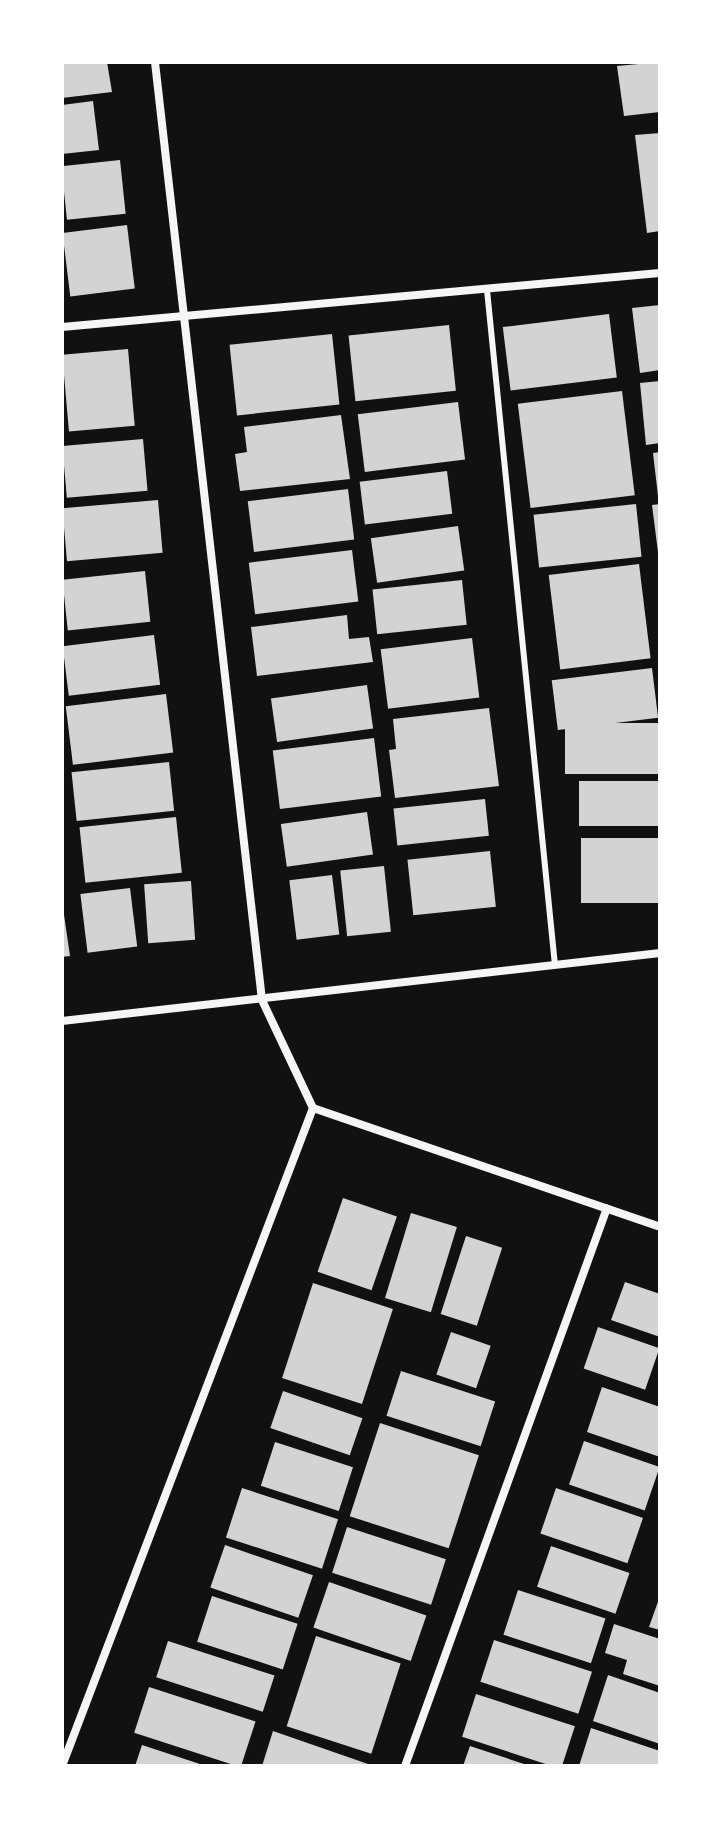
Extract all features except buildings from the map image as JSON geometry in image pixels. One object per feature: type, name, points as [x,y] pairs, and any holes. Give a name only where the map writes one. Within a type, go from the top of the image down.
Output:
[{"type":"street","points":[[155,62],[262,1000],[313,1108],[660,1227]]},
{"type":"street","points":[[62,327],[660,273]]},
{"type":"street","points":[[62,1021],[660,953]]},
{"type":"street","points":[[62,1766],[313,1108]]},
{"type":"street","points":[[405,1766],[607,1208]]},
{"type":"lane","points":[[487,290],[555,965]]}]
